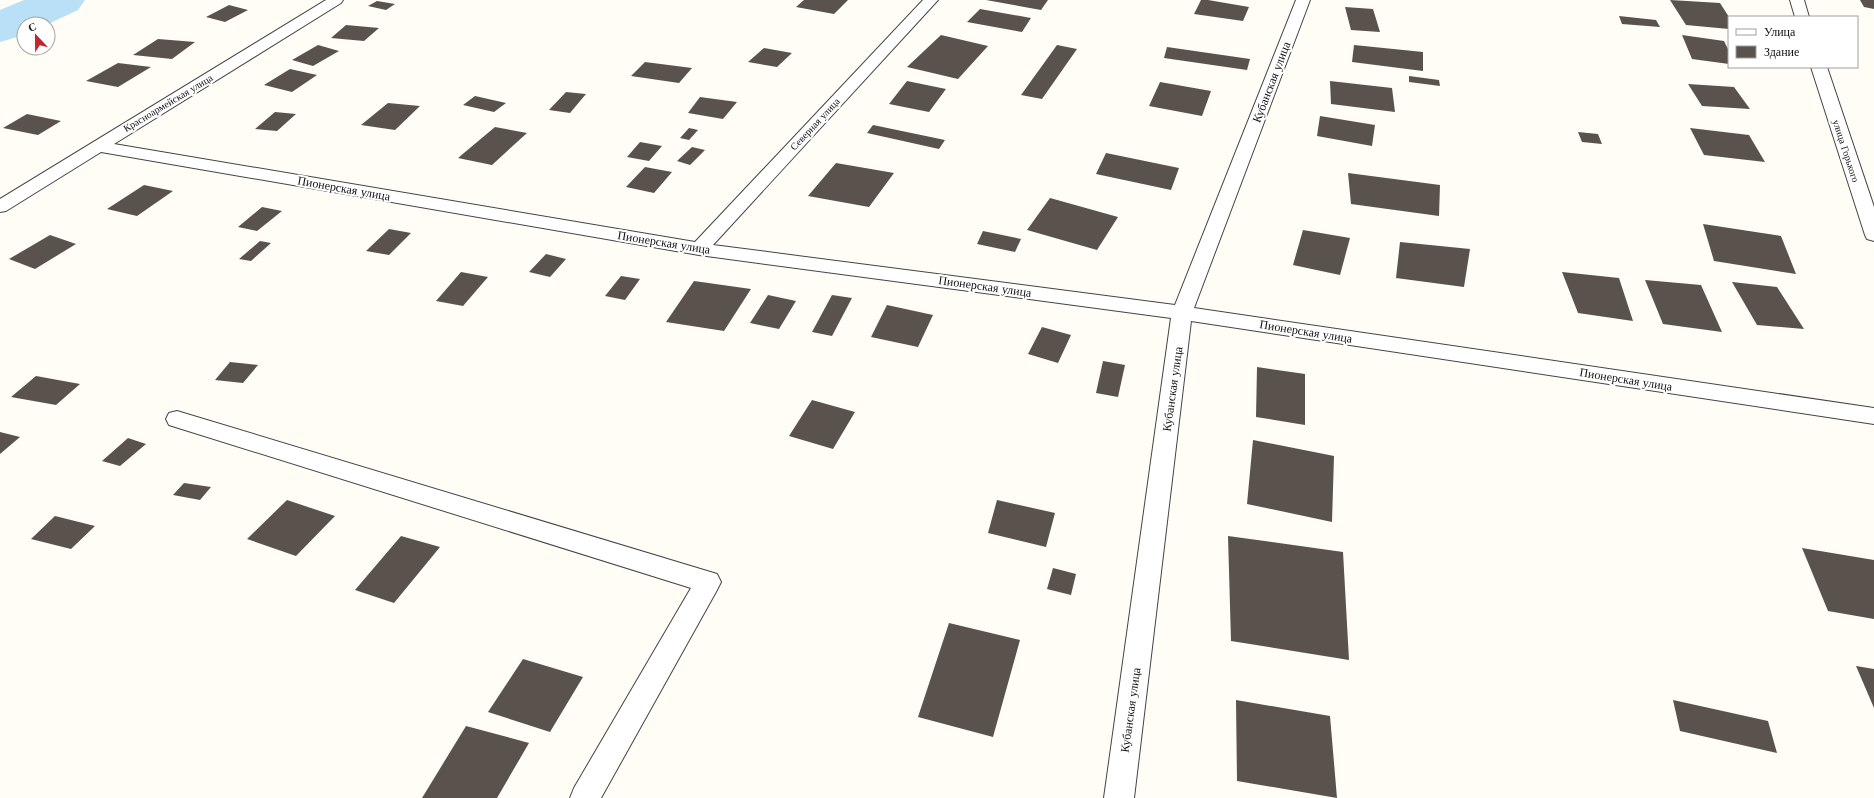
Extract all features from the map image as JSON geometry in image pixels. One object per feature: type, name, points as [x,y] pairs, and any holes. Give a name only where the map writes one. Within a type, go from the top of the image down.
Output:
[{"type":"street","name":"Красноармейская улица","points":[[0,207],[336,0]]},
{"type":"street","name":"Северная улица","points":[[699,249],[931,0]]},
{"type":"street","name":"Кубанская улица","points":[[1118,798],[1182,313],[1303,0]]},
{"type":"street","points":[[1797,0],[1802,16]]},
{"type":"street","name":"улица Горького","points":[[1819,68],[1874,236]]},
{"type":"street","name":"Пионерская улица","points":[[97,146],[699,249],[1182,313],[1874,416]]},
{"type":"street","points":[[177,419],[708,582],[585,798]]},
{"type":"building","points":[[804,0],[848,0],[834,14],[796,7]]},
{"type":"building","points":[[986,0],[1048,0],[1041,10]]},
{"type":"building","points":[[1201,0],[1249,7],[1243,21],[1194,14]]},
{"type":"building","points":[[1670,0],[1720,3],[1728,16],[1728,29],[1686,25]]},
{"type":"building","points":[[1860,0],[1874,0],[1874,9],[1864,7]]},
{"type":"building","points":[[377,1],[395,4],[386,10],[368,6]]},
{"type":"building","points":[[229,5],[248,10],[225,22],[206,17]]},
{"type":"building","points":[[1345,7],[1373,9],[1380,32],[1351,30]]},
{"type":"building","points":[[980,9],[1031,18],[1022,32],[967,22]]},
{"type":"building","points":[[1619,16],[1656,20],[1660,27],[1622,24]]},
{"type":"building","points":[[346,25],[379,28],[364,41],[331,38]]},
{"type":"building","points":[[941,35],[988,46],[958,79],[907,67]]},
{"type":"building","points":[[1682,35],[1724,41],[1728,49],[1728,64],[1692,59]]},
{"type":"building","points":[[158,39],[195,42],[172,59],[133,55]]},
{"type":"building","points":[[318,45],[339,51],[313,66],[292,60]]},
{"type":"building","points":[[1057,45],[1077,49],[1042,99],[1021,95]]},
{"type":"building","points":[[1354,45],[1423,52],[1423,71],[1352,62]]},
{"type":"building","points":[[1167,47],[1250,59],[1247,70],[1164,58]]},
{"type":"building","points":[[764,48],[792,53],[777,67],[748,62]]},
{"type":"building","points":[[645,62],[692,68],[679,83],[631,76]]},
{"type":"building","points":[[118,63],[151,67],[118,87],[86,81]]},
{"type":"building","points":[[290,69],[317,75],[292,92],[264,85]]},
{"type":"building","points":[[1409,76],[1439,80],[1440,86],[1409,82]]},
{"type":"building","points":[[907,81],[946,89],[929,112],[889,104]]},
{"type":"building","points":[[1330,81],[1392,88],[1395,112],[1331,104]]},
{"type":"building","points":[[1160,82],[1211,91],[1202,116],[1149,106]]},
{"type":"building","points":[[1688,84],[1734,87],[1750,109],[1702,106]]},
{"type":"building","points":[[566,92],[586,94],[570,113],[549,110]]},
{"type":"building","points":[[475,96],[506,103],[494,112],[463,105]]},
{"type":"building","points":[[700,97],[737,102],[723,119],[688,113]]},
{"type":"building","points":[[388,103],[420,106],[395,130],[361,125]]},
{"type":"building","points":[[275,112],[296,114],[277,131],[255,129]]},
{"type":"building","points":[[27,114],[61,121],[38,135],[3,128]]},
{"type":"building","points":[[1320,116],[1375,125],[1372,146],[1317,136]]},
{"type":"building","points":[[873,125],[945,140],[939,149],[867,133]]},
{"type":"building","points":[[495,127],[527,133],[492,165],[458,158]]},
{"type":"building","points":[[689,128],[698,130],[689,140],[680,138]]},
{"type":"building","points":[[1690,128],[1749,135],[1765,162],[1704,155]]},
{"type":"building","points":[[1578,132],[1598,134],[1602,144],[1582,142]]},
{"type":"building","points":[[640,142],[662,146],[649,161],[627,157]]},
{"type":"building","points":[[692,147],[705,150],[690,165],[677,161]]},
{"type":"building","points":[[1106,153],[1179,168],[1171,190],[1096,174]]},
{"type":"building","points":[[836,163],[894,173],[869,207],[808,196]]},
{"type":"building","points":[[645,167],[672,172],[654,193],[626,187]]},
{"type":"building","points":[[1348,173],[1440,185],[1439,216],[1351,204]]},
{"type":"building","points":[[144,185],[173,191],[137,216],[107,209]]},
{"type":"building","points":[[1050,198],[1118,217],[1097,250],[1027,230]]},
{"type":"building","points":[[262,207],[282,211],[257,231],[238,227]]},
{"type":"building","points":[[1703,224],[1781,236],[1796,274],[1714,261]]},
{"type":"building","points":[[389,229],[411,233],[389,255],[366,251]]},
{"type":"building","points":[[1303,230],[1350,238],[1340,275],[1293,265]]},
{"type":"building","points":[[983,231],[1021,239],[1015,252],[977,244]]},
{"type":"building","points":[[50,235],[76,244],[35,269],[9,259]]},
{"type":"building","points":[[260,241],[271,243],[251,261],[239,259]]},
{"type":"building","points":[[1400,242],[1470,249],[1464,287],[1396,278]]},
{"type":"building","points":[[546,254],[566,259],[550,277],[529,272]]},
{"type":"building","points":[[461,272],[488,277],[463,306],[436,301]]},
{"type":"building","points":[[1562,272],[1619,278],[1633,321],[1578,313]]},
{"type":"building","points":[[621,276],[640,279],[625,300],[605,296]]},
{"type":"building","points":[[1645,280],[1701,285],[1722,332],[1663,324]]},
{"type":"building","points":[[694,281],[751,289],[724,331],[666,322]]},
{"type":"building","points":[[1732,282],[1777,287],[1804,329],[1757,325]]},
{"type":"building","points":[[768,295],[796,301],[779,329],[750,323]]},
{"type":"building","points":[[832,295],[852,298],[832,336],[812,332]]},
{"type":"building","points":[[887,305],[933,315],[918,347],[871,337]]},
{"type":"building","points":[[1042,327],[1071,335],[1058,363],[1028,354]]},
{"type":"building","points":[[1103,361],[1125,365],[1118,397],[1096,393]]},
{"type":"building","points":[[230,362],[258,365],[243,383],[215,380]]},
{"type":"building","points":[[1257,367],[1305,374],[1305,425],[1256,417]]},
{"type":"building","points":[[36,376],[80,384],[56,405],[11,397]]},
{"type":"building","points":[[812,400],[855,412],[833,449],[789,436]]},
{"type":"building","points":[[0,432],[20,437],[0,454]]},
{"type":"building","points":[[128,438],[146,444],[120,466],[102,461]]},
{"type":"building","points":[[1253,440],[1334,456],[1332,522],[1247,504]]},
{"type":"building","points":[[184,483],[211,487],[200,500],[173,495]]},
{"type":"building","points":[[287,500],[335,516],[296,556],[247,539]]},
{"type":"building","points":[[997,500],[1055,513],[1046,547],[988,533]]},
{"type":"building","points":[[55,516],[95,526],[71,549],[31,539]]},
{"type":"building","points":[[401,536],[440,547],[394,603],[355,590]]},
{"type":"building","points":[[1228,536],[1343,552],[1349,660],[1231,641]]},
{"type":"building","points":[[1802,548],[1874,560],[1874,619],[1828,611]]},
{"type":"building","points":[[1053,568],[1076,574],[1071,595],[1047,589]]},
{"type":"building","points":[[949,623],[1020,640],[993,737],[918,717]]},
{"type":"building","points":[[523,659],[583,677],[550,732],[488,712]]},
{"type":"building","points":[[1856,666],[1874,669],[1874,708]]},
{"type":"building","points":[[1236,700],[1330,716],[1337,798],[1237,781]]},
{"type":"building","points":[[1673,700],[1768,721],[1777,753],[1680,731]]},
{"type":"building","points":[[466,726],[529,743],[497,798],[422,798]]},
{"type":"waterway","points":[[0,28],[62,0]]}]
